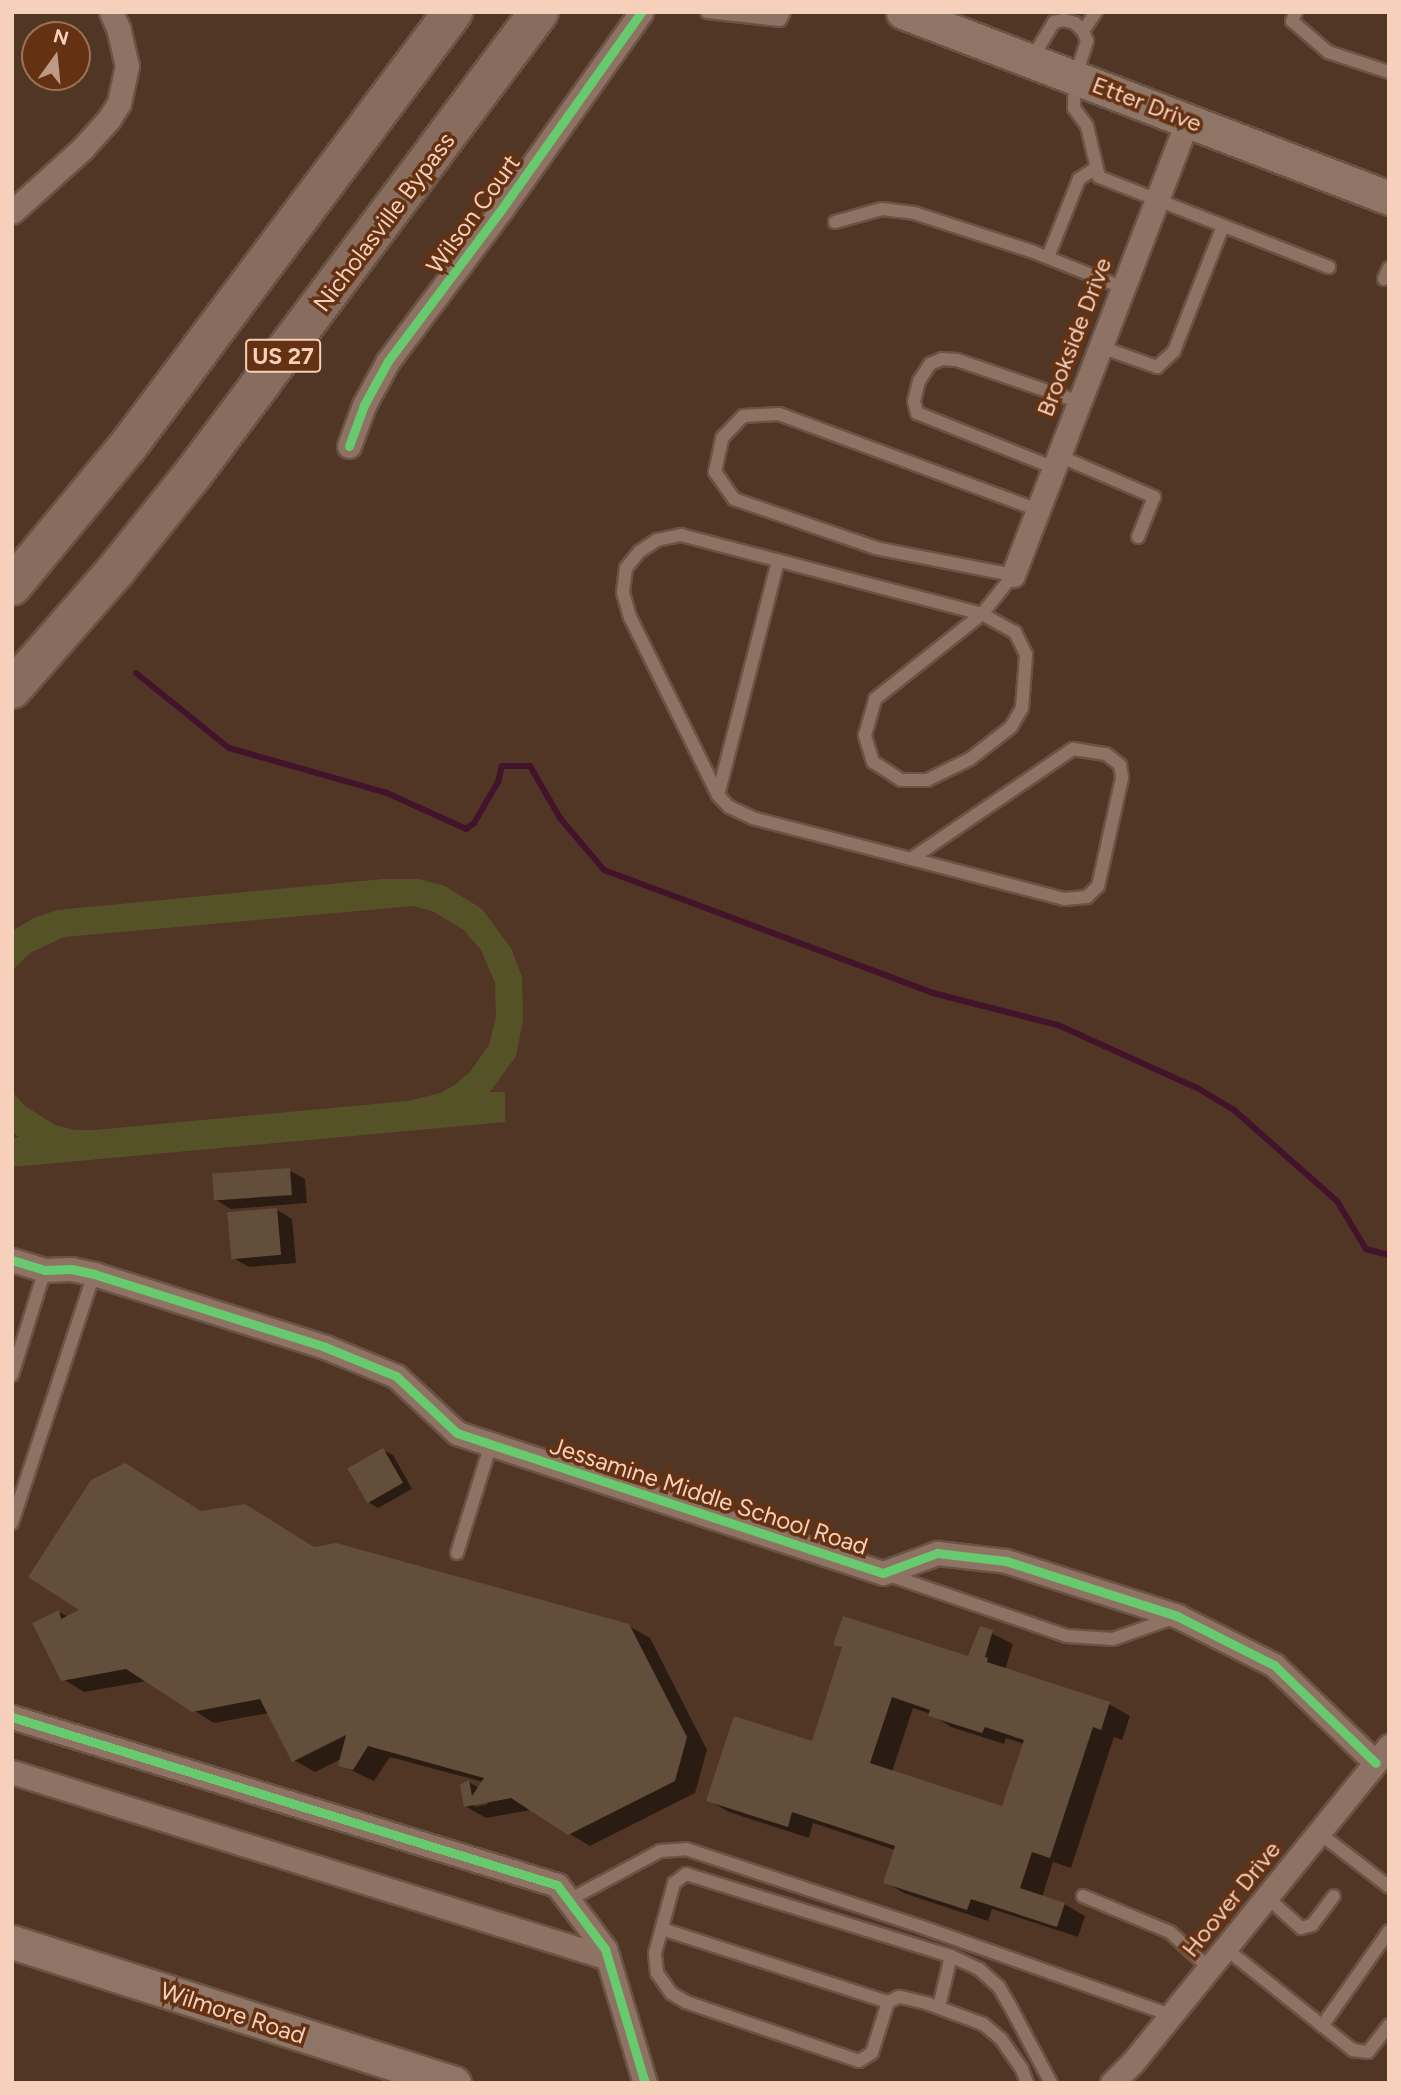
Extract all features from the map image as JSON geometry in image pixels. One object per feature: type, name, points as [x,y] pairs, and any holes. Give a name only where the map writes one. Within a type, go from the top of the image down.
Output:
[{"type":"highway","name":"US 27","points":[[12,586],[148,420],[453,12]]},
{"type":"highway","name":"Nicholasville Bypass","points":[[12,689],[116,570],[193,474],[540,12]]},
{"type":"highway","points":[[12,560],[148,420]]},
{"type":"street","points":[[12,212],[82,149],[109,119],[119,103],[127,66],[119,30],[111,12]]},
{"type":"street","name":"Wilson Court","points":[[349,446],[364,405],[388,361],[641,12]]},
{"type":"street","name":"Etter Drive","points":[[904,12],[1389,198]]},
{"type":"street","name":"Brookside Drive","points":[[1013,575],[1098,346],[1188,119]]},
{"type":"street","name":"Jessamine Middle School Road","points":[[12,1260],[45,1270],[71,1269],[94,1274],[325,1347],[396,1376],[457,1433],[883,1573],[937,1553],[1006,1561],[1177,1616],[1275,1665],[1382,1754]]},
{"type":"street","points":[[12,1717],[558,1885],[605,1949],[645,2083]]},
{"type":"street","name":"Hoover Drive","points":[[1112,2083],[1268,1898],[1382,1754]]},
{"type":"street","points":[[12,1772],[608,1958]]},
{"type":"street","name":"Wilmore Road","points":[[12,1942],[454,2083]]},
{"type":"lane","points":[[707,12],[780,20],[784,12]]},
{"type":"lane","points":[[1083,31],[1097,12]]},
{"type":"lane","points":[[1296,12],[1292,21],[1328,52],[1389,72]]},
{"type":"lane","points":[[1031,60],[1054,23],[1064,20],[1075,23],[1083,31],[1087,41],[1075,77],[1074,108],[1087,126],[1099,177],[1329,267]]},
{"type":"lane","points":[[1048,257],[1079,179],[1096,168]]},
{"type":"lane","points":[[835,222],[882,209],[914,213],[1048,257],[1121,287]]},
{"type":"lane","points":[[1098,346],[1157,367],[1174,351],[1223,226]]},
{"type":"lane","points":[[1077,401],[957,360],[942,359],[930,364],[919,381],[915,401],[917,413],[1154,497],[1138,537]]},
{"type":"lane","points":[[911,859],[1073,748],[1106,754],[1120,765],[1122,778],[1098,886],[1087,897],[1064,899],[753,818],[729,807],[718,795],[630,617],[623,592],[626,568],[639,552],[657,540],[681,536],[982,614],[1015,632],[1026,655],[1022,708],[1011,727],[970,759],[927,780],[901,780],[873,762],[865,736],[875,699],[982,614],[1013,575],[876,548],[734,499],[715,472],[722,438],[743,416],[779,414],[1038,510]]},
{"type":"lane","points":[[718,795],[778,561]]},
{"type":"lane","points":[[12,1375],[45,1270]]},
{"type":"lane","points":[[12,1523],[94,1274]]},
{"type":"lane","points":[[457,1553],[491,1444]]},
{"type":"lane","points":[[883,1573],[1067,1636],[1113,1639],[1177,1616]]},
{"type":"lane","points":[[1319,1833],[1389,1887]]},
{"type":"lane","points":[[569,1900],[660,1851],[686,1849],[919,1926],[1171,2015]]},
{"type":"lane","points":[[888,2002],[872,2053],[859,2061],[686,2002],[671,1993],[657,1973],[655,1953],[674,1883],[687,1874],[951,1956],[979,1969],[999,1987],[1051,2083]]},
{"type":"lane","points":[[1083,1896],[1170,1932],[1209,1968]]},
{"type":"lane","points":[[1268,1898],[1301,1928],[1312,1925],[1334,1896]]},
{"type":"lane","points":[[662,1929],[888,2002],[899,1997],[939,2007],[984,2024],[1001,2039],[1022,2069],[1027,2083]]},
{"type":"lane","points":[[1322,2026],[1389,1931]]},
{"type":"lane","points":[[1224,1948],[1353,2050],[1368,2052],[1389,2025]]},
{"type":"lane","points":[[939,2007],[951,1956]]},
{"type":"shaded area","points":[[383,879],[419,879],[445,886],[482,909],[511,948],[522,977],[523,1020],[516,1056],[490,1092],[505,1092],[505,1122],[12,1167],[12,1138],[19,1137],[12,1132],[12,1092],[25,1106],[55,1125],[75,1130],[95,1130],[407,1101],[441,1093],[456,1084],[469,1073],[489,1045],[496,1016],[495,983],[481,950],[464,930],[434,912],[414,906],[64,937],[30,953],[12,971],[12,931],[34,918],[57,910]]},
{"type":"building","points":[[290,1168],[292,1195],[214,1200],[212,1173]]},
{"type":"building","points":[[277,1208],[281,1255],[231,1259],[227,1212]]},
{"type":"building","points":[[383,1448],[403,1483],[367,1503],[347,1468]]},
{"type":"building","points":[[125,1463],[201,1511],[245,1504],[314,1547],[336,1543],[629,1624],[687,1737],[675,1781],[568,1835],[511,1798],[464,1807],[460,1785],[469,1780],[472,1796],[484,1778],[368,1746],[353,1770],[338,1766],[346,1735],[292,1762],[260,1699],[192,1712],[126,1669],[61,1681],[32,1623],[59,1610],[61,1619],[79,1610],[28,1577],[91,1480]]},
{"type":"building","points":[[843,1616],[968,1656],[980,1626],[993,1630],[985,1657],[988,1658],[987,1662],[1110,1702],[1101,1730],[1093,1727],[1050,1858],[1032,1852],[1020,1888],[1065,1903],[1057,1927],[971,1899],[967,1910],[883,1883],[895,1846],[792,1812],[788,1827],[706,1801],[734,1716],[812,1741],[842,1647],[833,1645]],"holes":[[[892,1697],[930,1710],[928,1716],[982,1733],[985,1727],[1024,1740],[1002,1806],[870,1763]]]},
{"type":"waterway","points":[[136,673],[229,748],[387,793],[466,829],[474,823],[498,782],[502,766],[530,766],[560,818],[604,870],[933,993],[1058,1025],[1199,1089],[1234,1110],[1337,1201],[1366,1249],[1389,1255]]},
{"type":"cycle path","points":[[349,446],[364,405],[388,361],[501,210],[641,12]]},
{"type":"cycle path","points":[[12,1260],[45,1270],[71,1269],[94,1274],[325,1347],[396,1376],[457,1433],[883,1573],[937,1553],[1006,1561],[1177,1616],[1274,1665],[1376,1763]]},
{"type":"cycle path","points":[[12,1717],[557,1885],[605,1949],[645,2083]]}]
